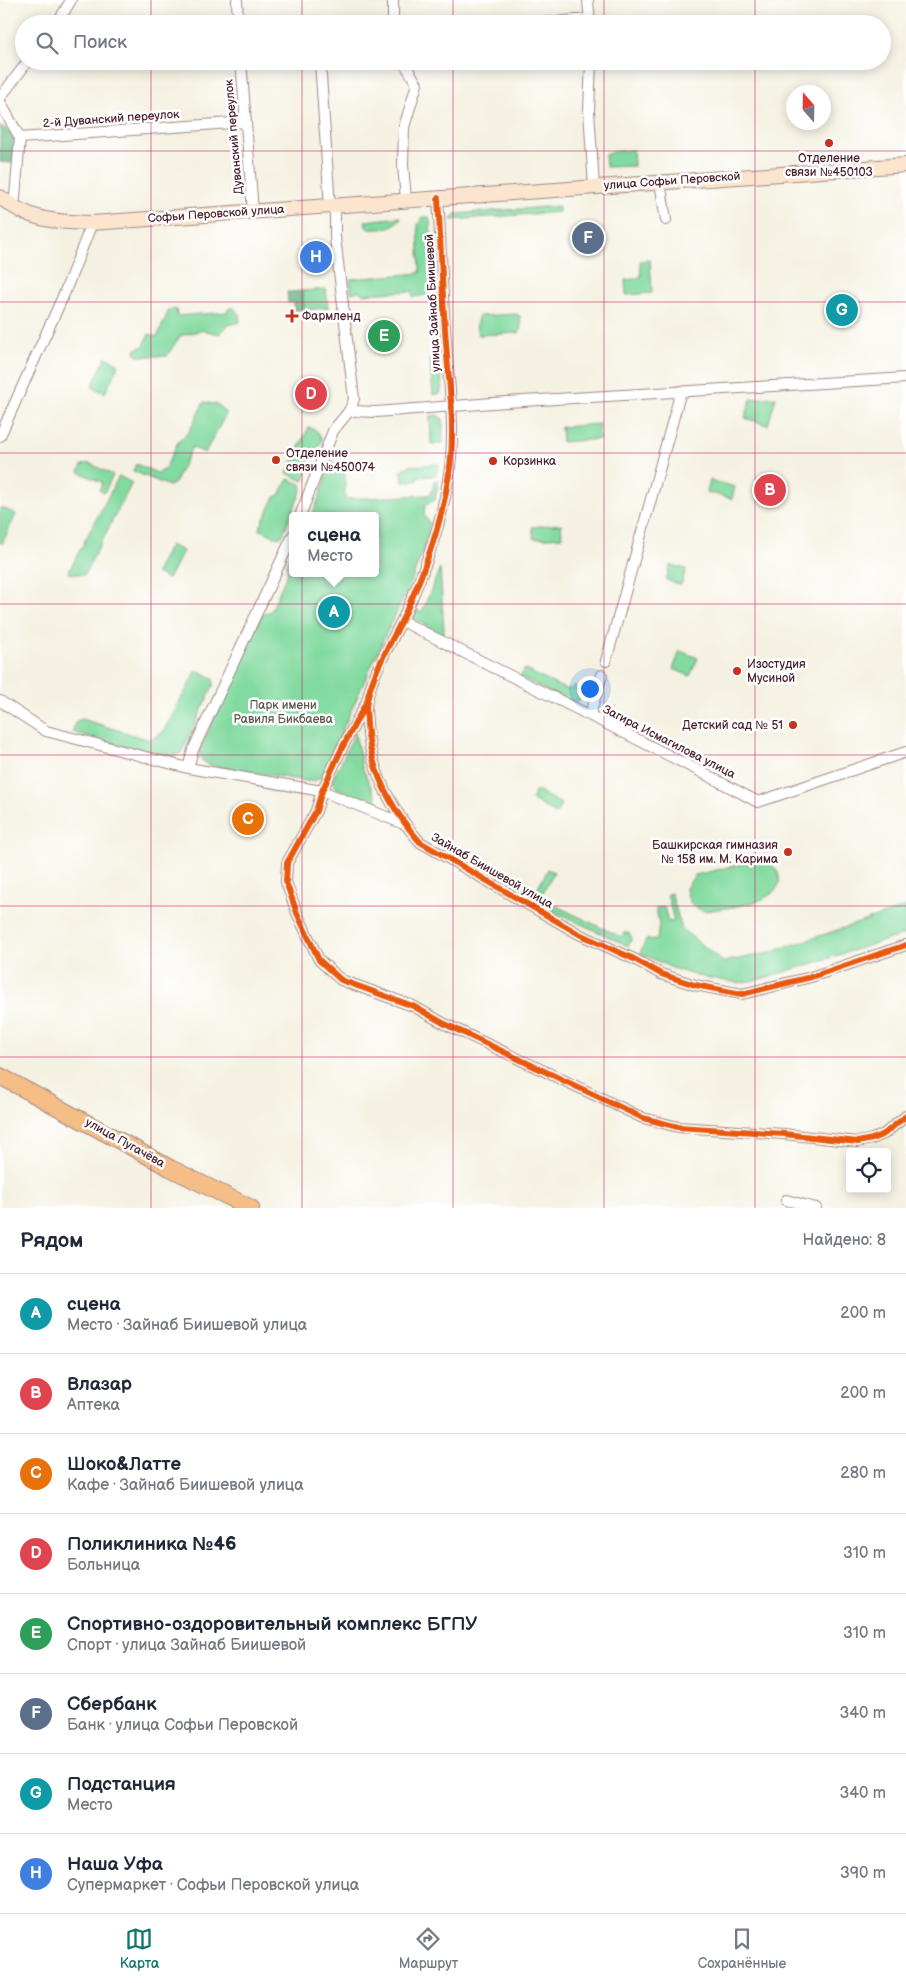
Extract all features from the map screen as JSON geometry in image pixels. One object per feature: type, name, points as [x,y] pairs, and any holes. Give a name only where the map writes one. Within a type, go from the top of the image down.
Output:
[{"type":"main road","name":"улица Софьи Перовской","points":[[438,198],[783,172],[906,165]]},
{"type":"main road","name":"Софьи Перовской улица","points":[[0,197],[14,208],[33,216],[56,222],[92,223],[438,198]]},
{"type":"main road","name":"улица Пугачёва","points":[[0,1076],[170,1168],[251,1208]]},
{"type":"street","points":[[62,15],[71,0]]},
{"type":"street","points":[[237,0],[238,15]]},
{"type":"street","points":[[393,0],[393,15]]},
{"type":"street","points":[[588,0],[589,15]]},
{"type":"street","points":[[0,98],[21,70]]},
{"type":"street","name":"Дуванский переулок","points":[[242,70],[253,211]]},
{"type":"street","points":[[302,512],[334,431],[341,419],[351,411],[354,399],[335,236],[321,70]]},
{"type":"street","points":[[406,200],[403,165],[404,127],[417,84],[408,70]]},
{"type":"street","points":[[591,70],[590,111],[594,187]]},
{"type":"street","points":[[0,102],[20,138],[14,208]]},
{"type":"street","name":"2-й Дуванский переулок","points":[[20,138],[245,122]]},
{"type":"street","points":[[660,182],[666,220]]},
{"type":"street","name":"улица Зайнаб Биишевой","points":[[438,198],[451,406]]},
{"type":"street","points":[[0,436],[64,294],[92,223]]},
{"type":"street","points":[[351,411],[376,412],[906,378]]},
{"type":"street","points":[[606,661],[681,391]]},
{"type":"street","name":"Зайнаб Биишевой улица","points":[[451,406],[452,440],[449,474],[439,521],[416,590],[376,673],[366,703],[371,751],[384,787],[404,824],[420,842],[578,934],[634,959],[661,974],[695,985],[742,994],[812,977],[906,945]]},
{"type":"street","points":[[188,768],[193,750],[289,544]]},
{"type":"street","name":"Загира Исмагилова улица","points":[[402,621],[758,802],[906,752]]},
{"type":"street","points":[[590,715],[602,675]]},
{"type":"street","name":"Зайнаб Биишевой улица","points":[[0,701],[46,731],[188,768],[322,791],[404,824]]},
{"type":"street","points":[[366,703],[357,717],[322,791],[316,812],[287,863],[286,882],[297,913],[319,960],[341,980],[413,1006],[445,1024],[643,1118],[678,1127],[784,1134],[858,1142],[884,1134],[906,1116]]},
{"type":"street","points":[[786,1200],[816,1208]]},
{"type":"green space","points":[[0,126],[9,132],[14,141],[12,163],[0,162]]},
{"type":"green space","points":[[633,150],[634,166],[606,167],[605,155],[612,152]]},
{"type":"green space","points":[[559,206],[559,212],[451,220],[455,214]]},
{"type":"green space","points":[[401,217],[395,224],[386,228],[366,227],[365,221]]},
{"type":"green space","points":[[423,217],[429,217],[430,220],[434,290],[432,294],[413,297],[412,291],[362,294],[359,291],[351,293],[350,279],[420,273],[418,225]]},
{"type":"green space","points":[[650,260],[652,293],[626,295],[625,280],[641,278],[640,261]]},
{"type":"green space","points":[[326,289],[328,308],[304,310],[303,291]]},
{"type":"green space","points":[[303,291],[304,310],[294,310],[294,302],[288,303],[287,292]]},
{"type":"green space","points":[[229,308],[234,308],[239,314],[240,322],[228,325],[220,334],[202,330],[180,336],[167,356],[138,356],[135,353],[136,349],[144,346],[149,334],[157,337],[169,310],[176,309],[177,316],[227,312]]},
{"type":"green space","points":[[516,314],[520,316],[521,330],[519,333],[479,335],[476,326],[479,316]]},
{"type":"green space","points":[[106,357],[119,364],[105,393],[92,387]]},
{"type":"green space","points":[[430,359],[440,359],[442,385],[440,394],[433,395]]},
{"type":"green space","points":[[776,397],[768,425],[745,418],[751,399]]},
{"type":"green space","points":[[204,402],[218,405],[226,414],[205,453],[192,447],[174,484],[169,486],[133,471],[136,464],[157,473],[165,469],[178,442],[189,432]]},
{"type":"green space","points":[[437,415],[443,419],[443,444],[431,444],[430,416]]},
{"type":"green space","points":[[599,424],[600,439],[562,442],[561,427]]},
{"type":"green space","points":[[309,427],[318,432],[322,440],[313,458],[297,451]]},
{"type":"green space","points":[[296,454],[312,462],[303,481],[287,473]]},
{"type":"green space","name":"Парк имени Равиля Бикбаева","points":[[326,458],[345,468],[345,499],[429,495],[433,489],[434,481],[439,480],[435,500],[425,505],[424,515],[430,524],[410,585],[321,777],[314,781],[306,781],[209,765],[199,756],[200,750],[262,615],[271,611],[288,572],[286,565],[289,558],[289,577],[379,577],[379,512],[314,512],[326,479],[322,468]]},
{"type":"green space","points":[[89,463],[113,475],[104,493],[99,490],[103,483],[79,472],[82,465]]},
{"type":"green space","points":[[439,464],[437,473],[433,476],[418,476],[417,481],[403,482],[402,470],[409,466]]},
{"type":"green space","points":[[119,476],[132,483],[84,575],[68,573]]},
{"type":"green space","points":[[288,479],[301,484],[302,489],[292,512],[289,512],[289,520],[282,536],[278,538],[259,529],[275,497],[280,495]]},
{"type":"green space","points":[[710,480],[735,487],[732,499],[707,492]]},
{"type":"green space","points":[[0,507],[16,514],[2,544],[0,543]]},
{"type":"green space","points":[[561,524],[562,537],[534,539],[532,527]]},
{"type":"green space","points":[[170,545],[183,551],[168,579],[156,573]]},
{"type":"green space","points":[[670,565],[686,569],[681,585],[666,580]]},
{"type":"green space","points":[[440,568],[444,634],[412,618],[416,610],[422,612]]},
{"type":"green space","points":[[680,651],[698,658],[690,676],[673,669]]},
{"type":"green space","points":[[524,669],[565,689],[570,689],[575,685],[580,700],[572,703],[520,677]]},
{"type":"green space","points":[[197,670],[213,678],[214,684],[182,752],[177,756],[145,752],[72,732],[76,721],[82,719],[150,740],[163,732]]},
{"type":"green space","points":[[355,733],[362,767],[379,804],[377,805],[336,788],[332,781]]},
{"type":"green space","points":[[536,790],[561,804],[556,814],[531,799]]},
{"type":"green space","points":[[759,860],[770,864],[778,873],[779,883],[774,892],[765,898],[753,903],[705,911],[694,906],[689,900],[686,888],[695,875]]},
{"type":"green space","points":[[548,869],[554,872],[538,902],[532,899]]},
{"type":"green space","points":[[671,893],[682,929],[723,962],[769,953],[906,907],[906,934],[762,979],[738,983],[697,976],[672,968],[640,953],[646,940],[657,939],[659,924],[656,908],[664,907],[668,922],[674,921],[667,894]]},
{"type":"green space","points":[[552,904],[621,937],[625,933],[629,933],[632,938],[628,946],[549,909]]},
{"type":"cycle path","points":[[438,198],[443,306],[452,424],[451,458],[442,511],[425,566],[403,618],[378,669],[366,707],[372,757],[391,802],[420,842],[579,934],[634,959],[661,974],[695,985],[742,994],[811,977],[906,945]]},
{"type":"cycle path","points":[[366,703],[322,791],[316,811],[287,863],[286,882],[297,913],[319,960],[341,980],[413,1006],[445,1024],[643,1118],[678,1127],[784,1134],[858,1142],[884,1134],[906,1116]]},
{"type":"place","name":"Отделение связи №450103","points":[[829,143]]},
{"type":"place","name":"Сбербанк","points":[[588,238]]},
{"type":"place","name":"Наша Уфа","points":[[316,257]]},
{"type":"place","name":"Подстанция","points":[[842,310]]},
{"type":"place","name":"Фармленд","points":[[292,316]]},
{"type":"place","name":"Спортивно-оздоровительный комплекс БГПУ","points":[[384,336]]},
{"type":"place","name":"Поликлиника №46","points":[[311,394]]},
{"type":"place","name":"Отделение связи №450074","points":[[276,460]]},
{"type":"place","name":"Корзинка","points":[[493,461]]},
{"type":"place","name":"Влазар","points":[[770,490]]},
{"type":"place","name":"сцена","points":[[334,612]]},
{"type":"place","name":"Изостудия Мусиной","points":[[737,671]]},
{"type":"place","name":"Детский сад № 51","points":[[793,725]]},
{"type":"place","name":"Шоко&Латте","points":[[248,819]]},
{"type":"place","name":"Башкирская гимназия № 158 им. М. Карима","points":[[788,852]]}]
